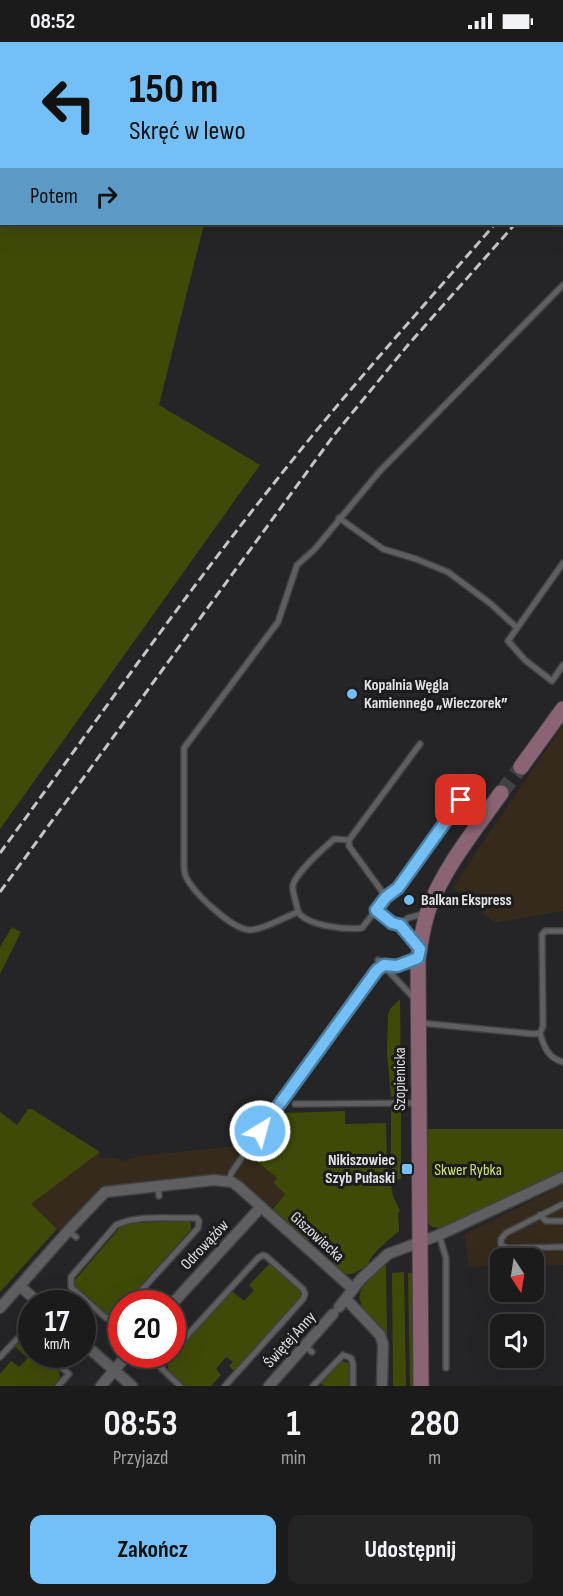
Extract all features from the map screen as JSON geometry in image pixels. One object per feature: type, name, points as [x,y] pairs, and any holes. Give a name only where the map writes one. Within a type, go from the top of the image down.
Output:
[{"type":"street","points":[[521,767],[563,709]]},
{"type":"street","name":"Szopienicka","points":[[421,1386],[417,1001],[419,953],[428,912],[437,889],[501,793]]},
{"type":"street","name":"Świętej Anny","points":[[268,1386],[309,1349],[316,1327],[339,1307],[361,1279],[388,1254],[419,1244],[563,1177]]},
{"type":"street","points":[[0,1308],[72,1234],[105,1192],[158,1191],[214,1180],[228,1181]]},
{"type":"street","name":"Giszowiecka","points":[[228,1181],[239,1187],[296,1243],[353,1289]]},
{"type":"street","name":"Odrowążów","points":[[184,1290],[261,1207]]},
{"type":"street","points":[[20,1286],[24,1290]]},
{"type":"street","points":[[339,1307],[380,1335],[383,1344],[382,1386]]},
{"type":"street","points":[[96,1354],[132,1386]]},
{"type":"street","points":[[100,1386],[115,1370]]},
{"type":"lane","points":[[298,912],[260,928],[249,930],[226,919],[194,888],[185,875],[184,863],[184,748],[278,622],[297,565],[314,550],[379,472],[563,285]]},
{"type":"lane","points":[[339,518],[383,549],[448,572],[491,604],[516,627]]},
{"type":"lane","points":[[563,563],[508,641],[525,660],[552,681],[563,665]]},
{"type":"lane","points":[[386,897],[349,846],[349,840],[420,744]]},
{"type":"lane","points":[[349,840],[334,839],[323,848],[292,887],[298,912],[308,919],[351,930],[362,928],[386,897],[398,888],[474,783]]},
{"type":"lane","points":[[228,1181],[260,1131],[377,970],[384,965],[397,966],[419,953],[400,925],[392,923],[376,910]]},
{"type":"lane","points":[[400,925],[408,918],[428,912]]},
{"type":"lane","points":[[563,931],[545,931],[542,935],[543,1026],[540,1033],[548,1054],[557,1061],[563,1062]]},
{"type":"lane","points":[[378,960],[417,1001]]},
{"type":"lane","points":[[418,1023],[540,1033]]},
{"type":"lane","points":[[295,1104],[418,1103]]},
{"type":"lane","points":[[563,1204],[506,1233],[501,1239],[501,1245],[507,1248],[563,1247]]},
{"type":"lane","points":[[540,1215],[546,1221],[563,1221]]},
{"type":"lane","points":[[108,1318],[80,1300],[71,1287],[71,1277],[91,1251],[116,1225],[132,1220],[161,1216],[197,1218],[198,1228],[185,1246],[143,1290]]},
{"type":"lane","points":[[439,1235],[446,1258],[446,1368]]},
{"type":"lane","points":[[186,1336],[234,1281],[262,1255],[278,1263],[303,1289],[305,1294],[297,1310],[237,1377],[225,1386]]},
{"type":"lane","points":[[0,1357],[6,1347],[18,1338]]},
{"type":"lane","points":[[313,1386],[328,1366],[343,1355],[351,1358],[353,1364],[353,1386]]},
{"type":"lane","points":[[58,1386],[69,1374],[63,1368]]},
{"type":"lane","points":[[161,1368],[180,1386]]},
{"type":"shaded area","points":[[563,725],[563,911],[495,923],[453,888]]},
{"type":"shaded area","points":[[238,1146],[278,1179],[285,1194],[273,1208],[232,1178],[205,1176],[98,1191],[61,1232],[30,1204],[100,1152],[99,1158],[117,1158],[123,1161],[137,1156]]},
{"type":"shaded area","points":[[563,1185],[563,1265],[544,1266],[544,1248],[490,1248],[490,1266],[469,1267],[464,1234]]},
{"type":"green space","points":[[0,225],[204,225],[159,405],[260,465],[0,829]]},
{"type":"green space","points":[[12,927],[21,932],[0,974],[0,947]]},
{"type":"green space","points":[[400,999],[401,1094],[391,1097],[387,1053],[388,1015],[390,1009]]},
{"type":"green space","points":[[271,1106],[282,1113],[345,1111],[345,1124],[386,1123],[387,1163],[393,1196],[400,1211],[398,1213],[399,1231],[376,1251],[368,1265],[357,1272],[346,1274],[337,1269],[332,1264],[337,1258],[313,1236],[307,1241],[273,1209],[285,1194],[274,1183],[277,1178],[238,1146],[244,1143]]},
{"type":"green space","points":[[28,1109],[32,1109],[100,1152],[31,1204],[57,1229],[0,1292],[0,1112],[17,1125]]},
{"type":"green space","points":[[391,1109],[401,1111],[401,1179],[394,1181],[391,1159]]},
{"type":"green space","name":"Skwer Rybka","points":[[426,1129],[563,1129],[563,1170],[441,1228],[432,1227],[426,1221]]},
{"type":"green space","points":[[189,1221],[191,1229],[137,1290],[108,1290],[107,1314],[96,1305],[96,1290],[78,1290],[74,1287],[75,1280],[122,1225]]},
{"type":"green space","points":[[270,1263],[300,1291],[301,1297],[236,1370],[234,1371],[229,1366],[233,1362],[226,1357],[216,1369],[221,1375],[211,1386],[185,1386],[168,1368],[186,1368],[186,1342],[232,1291],[244,1301],[254,1290],[249,1285]]},
{"type":"green space","points":[[385,1264],[388,1386],[386,1386],[381,1331],[363,1309],[359,1298],[363,1284]]},
{"type":"green space","points":[[404,1272],[406,1386],[393,1386],[392,1273]]},
{"type":"green space","points":[[408,1273],[414,1273],[415,1386],[410,1386]]},
{"type":"green space","points":[[11,1361],[18,1368],[58,1368],[60,1377],[53,1386],[0,1386],[0,1374]]},
{"type":"green space","points":[[341,1361],[350,1365],[350,1386],[324,1386],[321,1383]]},
{"type":"tunnel","points":[[501,793],[521,767]]},
{"type":"railway","points":[[0,853],[239,527],[356,384],[494,225]]},
{"type":"railway","points":[[0,892],[334,435],[408,345],[514,225]]},
{"type":"place","name":"Kopalnia Węgla Kamiennego „Wieczorek”","points":[[352,694]]},
{"type":"place","name":"Balkan Ekspress","points":[[409,900]]},
{"type":"place","name":"Nikiszowiec Szyb Pułaski","points":[[407,1169]]},
{"type":"route","points":[[260,1131],[377,970],[384,965],[397,966],[418,958],[420,949],[414,941],[400,925],[392,923],[376,910],[386,897],[398,888],[461,800]]}]
